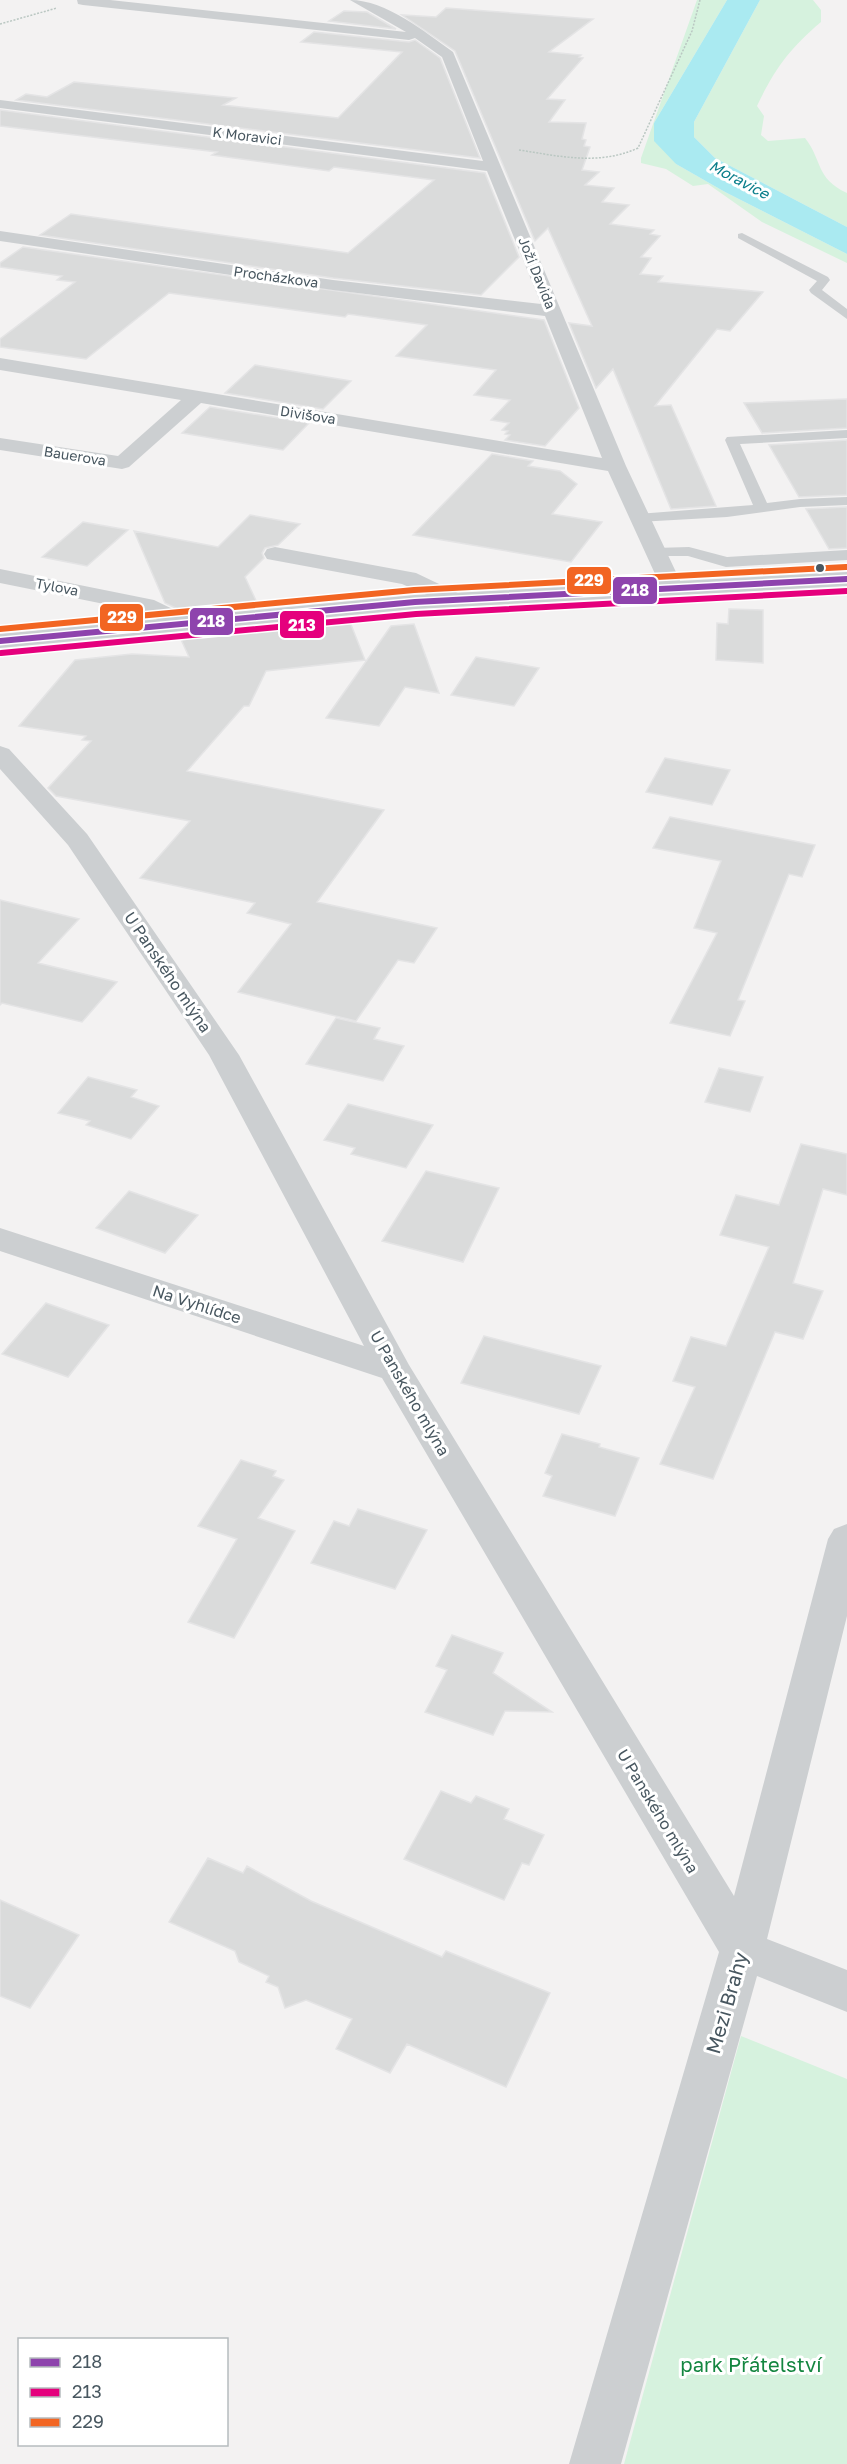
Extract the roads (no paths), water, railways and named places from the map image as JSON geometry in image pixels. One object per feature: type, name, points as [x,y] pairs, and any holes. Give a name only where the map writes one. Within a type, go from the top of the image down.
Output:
[{"type":"main road","points":[[0,641],[181,622],[452,599],[847,579]]},
{"type":"street","points":[[84,0],[423,37]]},
{"type":"street","name":"Joži Davida","points":[[357,0],[423,37],[448,55],[616,466],[638,518],[672,587]]},
{"type":"street","name":"K Moravici","points":[[0,104],[494,167]]},
{"type":"street","name":"Procházkova","points":[[0,236],[333,285],[553,311]]},
{"type":"street","name":"Divišova","points":[[0,364],[616,466]]},
{"type":"street","name":"Bauerova","points":[[0,444],[122,463],[196,397]]},
{"type":"street","points":[[275,554],[408,578],[452,599]]},
{"type":"street","name":"Tylova","points":[[0,576],[146,605],[181,622]]},
{"type":"street","name":"U Panského mlýna","points":[[0,754],[78,840],[224,1055],[394,1369],[742,1950]]},
{"type":"street","name":"Na Vyhlídce","points":[[0,1239],[394,1369]]},
{"type":"street","name":"Mezi Brahy","points":[[595,2464],[742,1950],[847,1539]]},
{"type":"street","points":[[742,1950],[847,1992]]},
{"type":"lane","points":[[742,236],[824,280],[815,290],[847,315]]},
{"type":"lane","points":[[762,508],[732,440],[847,434]]},
{"type":"lane","points":[[638,518],[727,513],[847,501]]},
{"type":"lane","points":[[655,552],[689,551],[726,562],[847,555]]},
{"type":"water","name":"Moravice","points":[[727,0],[760,0],[694,122],[694,137],[715,158],[847,227],[847,254],[725,192],[676,164],[654,141],[654,123]]},
{"type":"park label","name":"park Přátelství","points":[[751,2365]]}]
